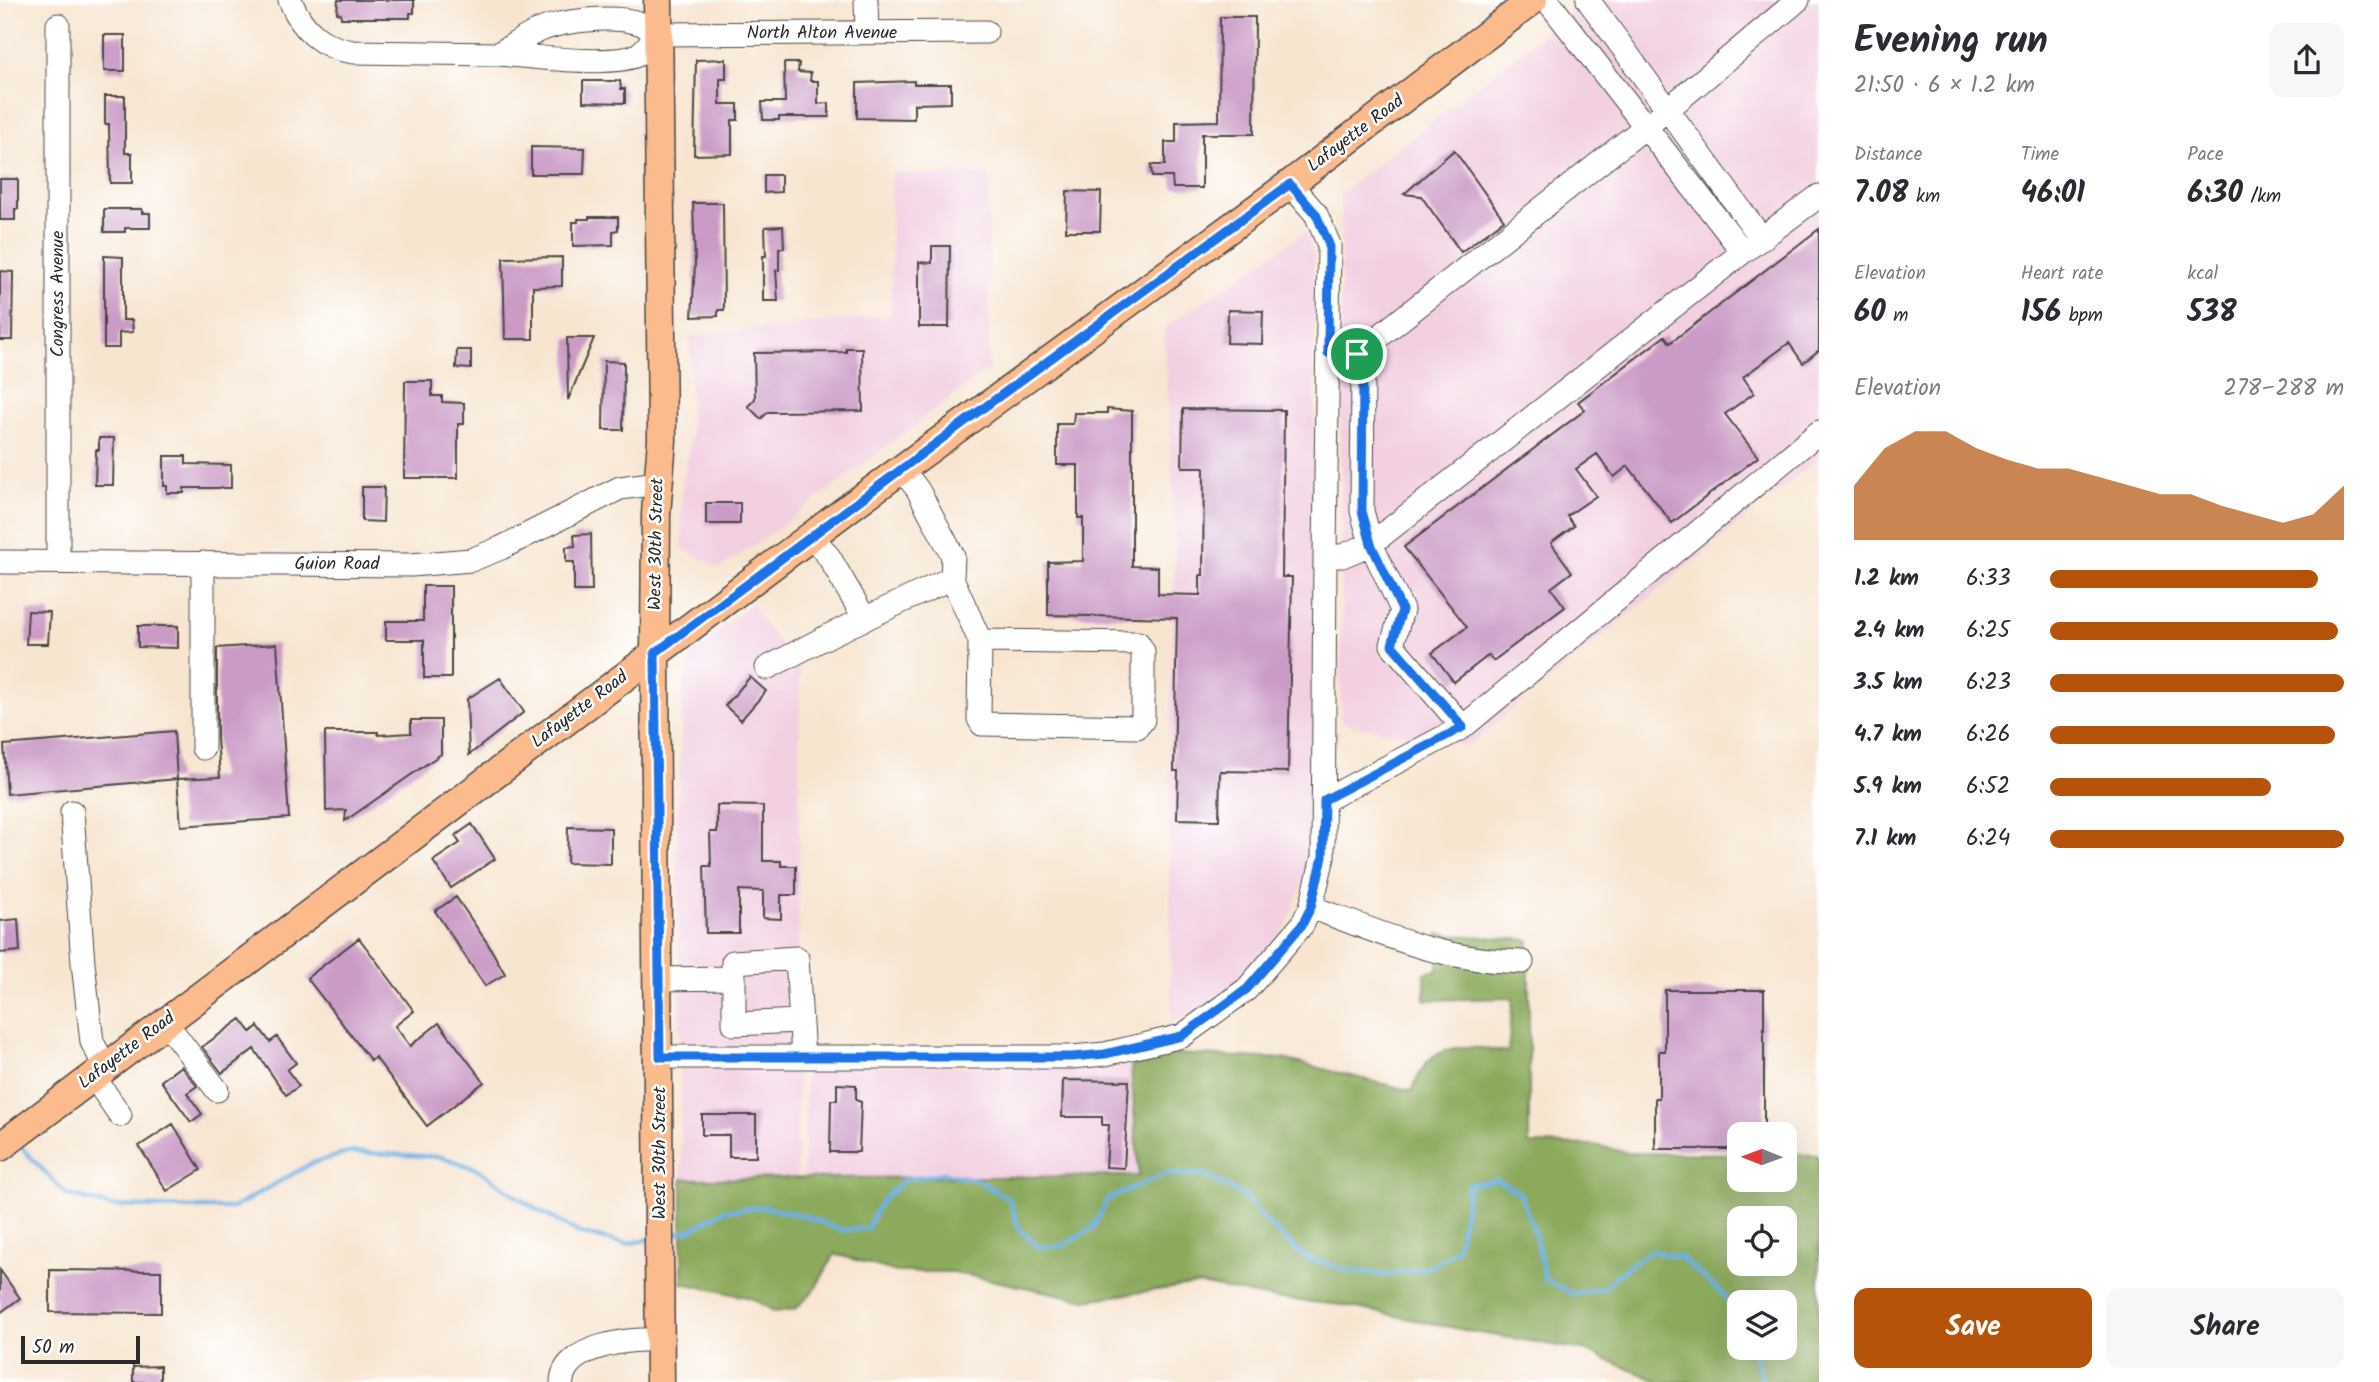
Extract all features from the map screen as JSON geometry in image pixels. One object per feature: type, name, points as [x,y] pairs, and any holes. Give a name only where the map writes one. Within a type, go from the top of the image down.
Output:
[{"type":"main road","name":"West 30th Street","points":[[658,0],[662,440],[657,483],[655,653],[661,1191],[660,1382]]},
{"type":"main road","name":"Lafayette Road","points":[[0,1147],[902,468],[1290,184],[1533,0]]},
{"type":"street","points":[[290,0],[298,18],[316,38],[340,50],[353,52],[498,54],[570,60],[620,59],[641,53],[658,34]]},
{"type":"street","points":[[866,0],[867,33]]},
{"type":"street","points":[[1548,0],[1645,125],[1753,245]]},
{"type":"street","points":[[1588,0],[1668,109],[1753,245]]},
{"type":"street","points":[[1328,353],[1357,354],[1668,109],[1798,0]]},
{"type":"street","name":"North Alton Avenue","points":[[498,54],[537,31],[551,26],[591,20],[629,21],[641,24],[658,34],[986,32]]},
{"type":"street","name":"Congress Avenue","points":[[58,25],[58,562]]},
{"type":"street","points":[[660,1057],[1072,1057],[1105,1054],[1182,1036],[1247,989],[1302,925],[1311,907],[1323,857],[1329,244],[1316,214],[1290,184]]},
{"type":"street","points":[[1325,556],[1342,556],[1371,544],[1819,195]]},
{"type":"street","points":[[1357,354],[1363,367],[1362,511],[1371,544],[1402,610],[1392,645],[1463,727]]},
{"type":"street","points":[[1324,800],[1463,727],[1819,432]]},
{"type":"street","points":[[902,468],[918,490],[953,556],[952,578],[980,641],[979,719],[982,724],[1137,727],[1143,720],[1143,652],[1138,643],[980,641]]},
{"type":"street","name":"Guion Road","points":[[0,562],[411,565],[471,560],[501,548],[620,488],[657,483]]},
{"type":"street","points":[[812,536],[829,557],[865,619]]},
{"type":"street","points":[[203,563],[203,748]]},
{"type":"street","points":[[767,668],[952,578]]},
{"type":"street","points":[[72,812],[83,963],[92,1042],[100,1072],[120,1115]]},
{"type":"street","points":[[1311,907],[1418,947],[1472,959],[1522,962]]},
{"type":"street","points":[[800,1021],[734,1024],[733,962],[797,958],[803,1056]]},
{"type":"street","points":[[658,979],[734,978]]},
{"type":"street","points":[[166,1023],[217,1090]]},
{"type":"street","points":[[562,1382],[568,1364],[581,1354],[621,1341],[660,1340]]},
{"type":"shaded area","points":[[1586,0],[1819,0],[1819,458],[1468,746],[1341,723],[1341,193]]},
{"type":"shaded area","points":[[891,173],[989,174],[989,369],[772,533],[719,569],[682,547],[682,484],[691,440],[690,336],[891,315]]},
{"type":"shaded area","points":[[1305,232],[1314,255],[1315,849],[1286,926],[1233,993],[1171,1023],[1169,755],[1175,541],[1164,328]]},
{"type":"shaded area","points":[[752,604],[762,621],[800,668],[797,1178],[682,1179],[677,838],[683,684],[696,646]]},
{"type":"shaded area","points":[[806,1065],[1131,1067],[1139,1177],[803,1178]]},
{"type":"green space","points":[[1438,934],[1529,940],[1529,1144],[1594,1145],[1629,1153],[1727,1154],[1727,1192],[1797,1192],[1797,1154],[1817,1155],[1819,1382],[1660,1382],[1584,1350],[1474,1332],[1342,1305],[1271,1298],[1199,1284],[1086,1300],[953,1272],[897,1272],[835,1254],[813,1292],[795,1309],[775,1312],[751,1298],[682,1283],[682,1179],[1139,1176],[1131,1067],[1149,1060],[1177,1054],[1283,1059],[1412,1091],[1425,1064],[1446,1050],[1466,1047],[1508,1052],[1513,998],[1425,1000],[1425,973],[1438,970]]},
{"type":"building","points":[[338,0],[414,0],[414,13],[410,13],[410,18],[341,18],[341,14],[337,13]]},
{"type":"building","points":[[1220,17],[1255,17],[1254,134],[1202,134],[1202,188],[1173,188],[1172,177],[1152,177],[1151,165],[1165,165],[1165,142],[1176,142],[1176,122],[1219,121]]},
{"type":"building","points":[[104,35],[125,35],[125,71],[104,71]]},
{"type":"building","points":[[726,59],[726,79],[720,79],[720,104],[738,104],[738,120],[732,120],[732,154],[694,155],[696,60]]},
{"type":"building","points":[[784,63],[799,63],[798,72],[811,73],[810,81],[818,81],[818,104],[829,103],[829,117],[779,117],[779,120],[763,120],[762,102],[785,102]]},
{"type":"building","points":[[583,81],[620,81],[621,89],[625,89],[625,103],[583,102]]},
{"type":"building","points":[[914,81],[914,84],[951,84],[951,103],[914,104],[914,119],[857,118],[857,83]]},
{"type":"building","points":[[105,96],[125,96],[125,153],[132,153],[132,183],[110,183],[109,124],[105,124]]},
{"type":"building","points":[[531,147],[585,148],[584,174],[531,174]]},
{"type":"building","points":[[1454,150],[1504,220],[1461,252],[1421,196],[1404,194]]},
{"type":"building","points":[[764,175],[781,175],[781,192],[764,193]]},
{"type":"building","points":[[0,179],[18,179],[18,209],[15,209],[15,220],[0,220]]},
{"type":"building","points":[[1067,191],[1101,192],[1100,231],[1066,231]]},
{"type":"building","points":[[693,203],[723,203],[724,310],[718,310],[718,316],[692,317],[695,264]]},
{"type":"building","points":[[104,209],[142,209],[142,213],[150,213],[150,228],[125,228],[125,232],[104,232]]},
{"type":"building","points":[[589,217],[618,217],[618,230],[613,231],[613,245],[573,246],[573,222]]},
{"type":"building","points":[[783,226],[784,248],[779,248],[779,270],[776,270],[778,301],[763,301],[765,227]]},
{"type":"building","points":[[1819,229],[1819,350],[1803,363],[1789,343],[1743,377],[1754,393],[1725,414],[1758,457],[1672,523],[1628,466],[1614,477],[1597,454],[1576,469],[1596,496],[1567,516],[1574,526],[1551,543],[1572,572],[1551,588],[1565,607],[1493,661],[1489,655],[1454,682],[1432,653],[1467,627],[1404,547],[1585,410],[1578,402],[1665,336],[1670,343]]},
{"type":"building","points":[[932,246],[950,246],[949,327],[919,327],[919,262],[932,263]]},
{"type":"building","points":[[104,256],[123,257],[123,320],[132,320],[133,332],[119,333],[119,348],[104,348]]},
{"type":"building","points":[[562,257],[562,286],[533,287],[533,339],[505,339],[503,258]]},
{"type":"building","points":[[0,271],[13,272],[12,340],[0,340]]},
{"type":"building","points":[[1228,310],[1263,311],[1262,344],[1227,343]]},
{"type":"building","points":[[567,338],[594,338],[568,400]]},
{"type":"building","points":[[846,348],[862,348],[863,411],[768,412],[761,419],[748,406],[755,399],[754,353],[846,352]]},
{"type":"building","points":[[457,350],[471,350],[471,369],[456,368]]},
{"type":"building","points":[[604,361],[624,362],[623,430],[603,430]]},
{"type":"building","points":[[405,381],[432,381],[432,396],[442,396],[442,402],[464,403],[464,424],[458,424],[458,478],[404,478]]},
{"type":"building","points":[[1107,409],[1132,411],[1132,566],[1158,567],[1158,594],[1200,595],[1200,575],[1203,575],[1204,467],[1182,467],[1183,409],[1284,410],[1282,577],[1292,577],[1288,772],[1220,771],[1219,820],[1177,819],[1178,771],[1174,771],[1177,618],[1048,615],[1048,562],[1083,561],[1083,518],[1078,518],[1078,465],[1057,465],[1057,424],[1073,424],[1074,413],[1107,413]]},
{"type":"building","points":[[99,438],[114,438],[113,485],[95,485]]},
{"type":"building","points":[[164,456],[186,456],[186,464],[231,465],[231,488],[184,488],[184,493],[167,493],[167,486],[164,486]]},
{"type":"building","points":[[362,487],[384,487],[383,522],[362,521]]},
{"type":"building","points":[[706,503],[740,503],[740,524],[706,524]]},
{"type":"building","points":[[591,534],[592,591],[574,591],[574,562],[566,562],[566,547],[575,546],[574,535]]},
{"type":"building","points":[[423,586],[451,586],[451,678],[424,678],[424,640],[386,640],[386,621],[423,621]]},
{"type":"building","points":[[28,611],[50,612],[48,644],[26,644]]},
{"type":"building","points":[[138,626],[178,626],[178,648],[138,647]]},
{"type":"building","points":[[277,644],[289,818],[181,826],[177,779],[220,777],[217,648]]},
{"type":"building","points":[[750,677],[766,691],[741,720],[725,706]]},
{"type":"building","points":[[500,678],[524,712],[469,755],[467,699]]},
{"type":"building","points":[[411,720],[441,720],[441,754],[345,821],[346,810],[326,811],[325,732],[378,732],[378,735],[411,733]]},
{"type":"building","points":[[174,731],[177,779],[7,794],[4,745]]},
{"type":"building","points":[[717,805],[763,806],[763,861],[781,861],[781,866],[796,866],[796,895],[781,895],[781,919],[763,918],[763,891],[739,890],[739,933],[706,933],[704,866],[711,866],[710,832],[717,832]]},
{"type":"building","points":[[472,824],[495,859],[451,888],[433,861],[460,843],[455,836]]},
{"type":"building","points":[[568,827],[611,828],[611,864],[567,863]]},
{"type":"building","points":[[456,897],[505,974],[485,986],[435,911]]},
{"type":"building","points":[[18,919],[20,951],[0,953],[0,921]]},
{"type":"building","points":[[359,938],[414,1011],[395,1026],[410,1046],[439,1023],[484,1082],[427,1126],[375,1057],[371,1061],[307,978]]},
{"type":"building","points":[[1665,990],[1764,990],[1764,1122],[1727,1122],[1727,1149],[1655,1149],[1659,1051],[1665,1051]]},
{"type":"building","points":[[241,1019],[251,1032],[258,1026],[270,1042],[277,1037],[296,1063],[287,1070],[299,1086],[286,1095],[254,1049],[222,1073],[202,1047]]},
{"type":"building","points":[[181,1066],[197,1086],[187,1093],[202,1114],[191,1122],[161,1081]]},
{"type":"building","points":[[1063,1080],[1129,1081],[1124,1168],[1106,1167],[1109,1125],[1102,1125],[1102,1117],[1062,1117]]},
{"type":"building","points":[[837,1084],[856,1085],[856,1100],[861,1102],[859,1152],[830,1152],[831,1100],[837,1100]]},
{"type":"building","points":[[702,1115],[756,1115],[756,1157],[729,1157],[729,1135],[702,1135]]},
{"type":"building","points":[[173,1124],[201,1170],[167,1191],[139,1146]]},
{"type":"building","points":[[0,1270],[20,1298],[0,1313]]},
{"type":"building","points":[[50,1270],[161,1271],[161,1313],[50,1312]]},
{"type":"building","points":[[160,1366],[160,1382],[133,1382],[133,1367]]},
{"type":"waterway","points":[[20,1146],[66,1194],[110,1206],[233,1208],[312,1163],[351,1152],[440,1157],[478,1169],[529,1205],[579,1233],[627,1244],[650,1239]]},
{"type":"waterway","points":[[668,1235],[691,1230],[723,1211],[764,1207],[804,1216],[841,1230],[867,1229],[880,1203],[903,1180],[944,1173],[977,1180],[1010,1200],[1019,1229],[1039,1247],[1063,1246],[1093,1228],[1108,1199],[1166,1174],[1205,1175],[1245,1197],[1271,1227],[1306,1258],[1351,1271],[1390,1275],[1431,1267],[1457,1249],[1468,1185],[1497,1180],[1520,1193],[1536,1237],[1545,1280],[1573,1294],[1602,1289],[1627,1267],[1652,1251],[1681,1258],[1727,1298]]},
{"type":"waterway","points":[[1757,1360],[1763,1382]]},
{"type":"route","points":[[1290,184],[1316,214],[1329,244],[1328,353],[1357,354],[1363,367],[1362,511],[1371,544],[1402,610],[1392,645],[1463,727],[1324,800],[1323,857],[1311,907],[1302,925],[1247,989],[1182,1036],[1105,1054],[1072,1057],[660,1057],[655,653],[1155,281],[1290,184]]}]
